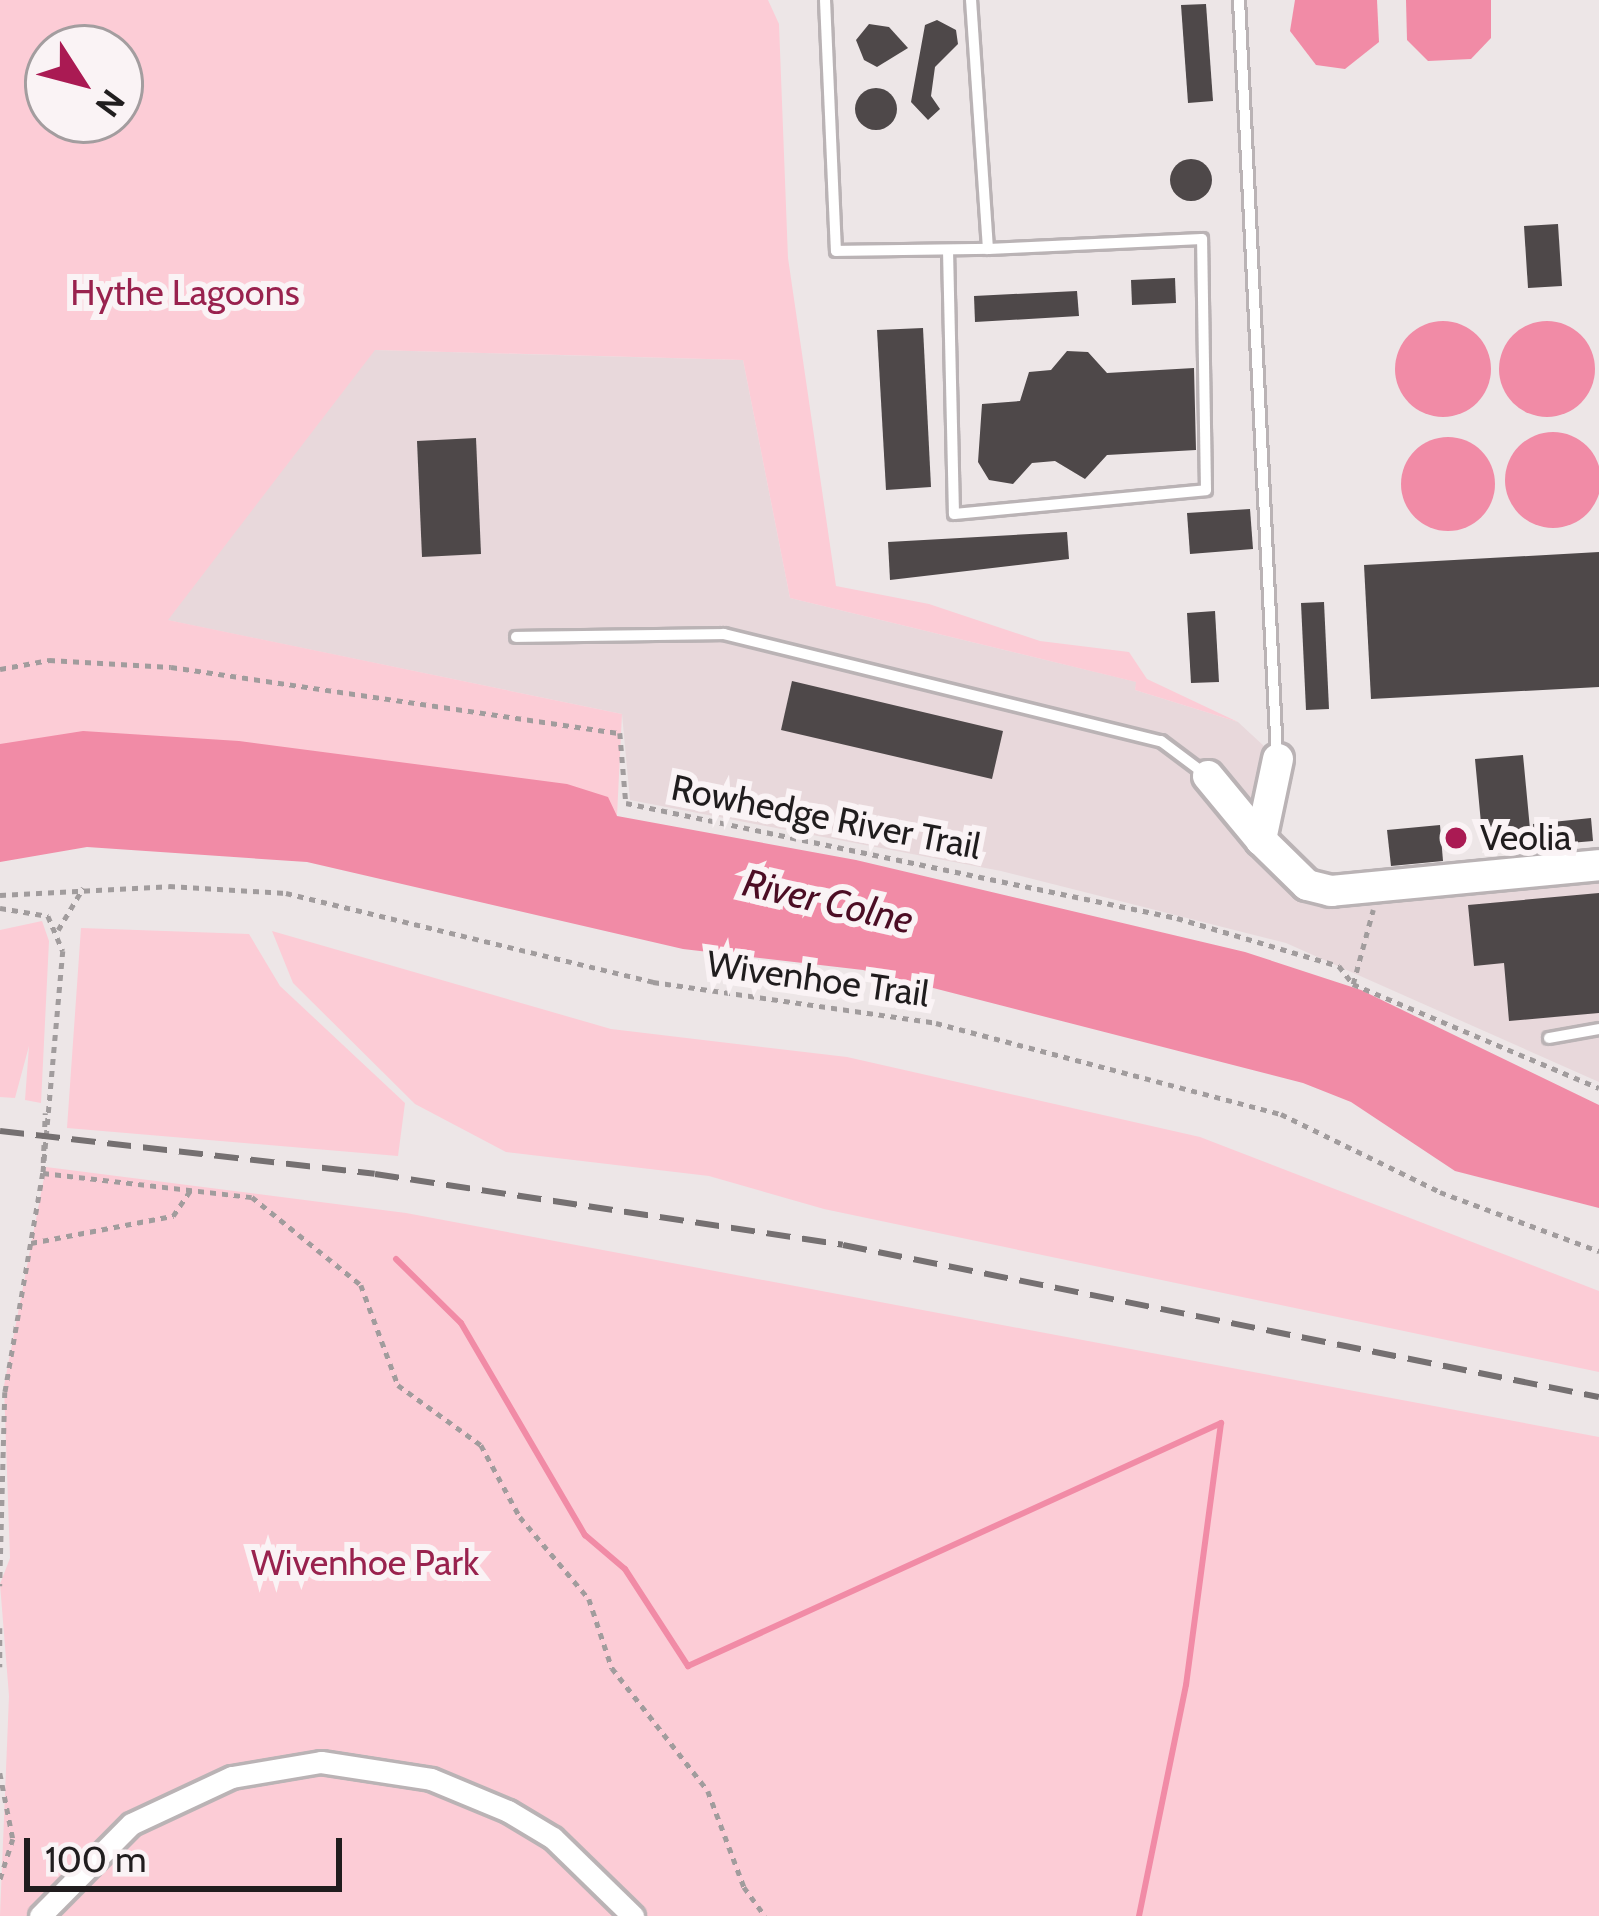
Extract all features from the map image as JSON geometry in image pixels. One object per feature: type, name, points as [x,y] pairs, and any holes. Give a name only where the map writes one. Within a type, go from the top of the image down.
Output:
[{"type":"street","points":[[1261,840],[1278,759]]},
{"type":"street","points":[[1208,776],[1261,840],[1307,885],[1372,887],[1599,865]]},
{"type":"street","points":[[40,1916],[131,1824],[232,1778],[320,1762],[413,1775],[508,1810],[553,1838],[632,1916]]},
{"type":"lane","points":[[825,0],[836,251],[1202,239],[1205,490],[954,514],[948,250]]},
{"type":"lane","points":[[971,0],[988,249]]},
{"type":"lane","points":[[1239,0],[1278,759]]},
{"type":"lane","points":[[516,637],[724,634],[1161,741],[1208,776]]},
{"type":"lane","points":[[1549,1037],[1599,1029]]},
{"type":"path","name":"Rowhedge River Trail","points":[[0,669],[49,660],[171,667],[620,733],[626,803],[1177,918],[1339,966],[1353,984],[1599,1088]]},
{"type":"path","points":[[0,1586],[5,1391],[51,1122],[44,1113],[58,930],[91,887]]},
{"type":"path","name":"Wivenhoe Trail","points":[[0,895],[91,887],[286,893],[653,982],[958,1028],[1281,1114],[1440,1192],[1599,1251]]},
{"type":"path","points":[[1353,984],[1372,940],[1372,887]]},
{"type":"path","points":[[0,908],[26,908],[58,930]]},
{"type":"path","points":[[42,1169],[252,1197],[361,1286],[398,1385],[481,1444],[520,1517],[589,1599],[613,1668],[708,1791],[765,1916]]},
{"type":"path","points":[[31,1243],[173,1216],[191,1189]]},
{"type":"path","points":[[0,1628],[0,1667]]},
{"type":"path","points":[[0,1773],[13,1839],[0,1880]]},
{"type":"shaded area","points":[[374,350],[743,360],[790,598],[1137,682],[1135,690],[1238,722],[1278,759],[1261,815],[1307,885],[1599,858],[1599,1082],[1286,943],[1001,871],[630,800],[622,714],[167,620]]},
{"type":"green space","name":"Hythe Lagoons","points":[[0,0],[768,0],[779,24],[788,258],[836,586],[929,604],[1040,641],[1129,652],[1147,679],[1238,722],[1135,690],[1136,682],[790,598],[743,360],[375,350],[168,620],[622,714],[617,816],[0,787]]},
{"type":"green space","points":[[42,921],[49,941],[41,1103],[25,1100],[29,1046],[15,1098],[0,1097],[0,930]]},
{"type":"green space","points":[[81,928],[249,934],[280,986],[405,1103],[398,1156],[67,1128]]},
{"type":"green space","points":[[272,931],[611,1029],[847,1057],[1200,1137],[1599,1291],[1599,1372],[824,1209],[709,1176],[506,1152],[415,1104],[293,983]]},
{"type":"green space","name":"Wivenhoe Park","points":[[46,1167],[406,1213],[1599,1437],[1599,1916],[0,1916],[9,1696],[0,1584],[10,1558],[4,1386]]},
{"type":"water","points":[[1295,0],[1377,0],[1379,42],[1345,69],[1316,65],[1290,31]]},
{"type":"water","points":[[1406,0],[1491,0],[1491,38],[1471,59],[1428,61],[1407,40]]},
{"type":"water","points":[[1443,321],[1462,324],[1477,335],[1488,350],[1488,388],[1477,403],[1462,414],[1443,417],[1424,414],[1409,403],[1398,388],[1395,369],[1398,350],[1409,335],[1424,324]]},
{"type":"water","points":[[1547,321],[1581,335],[1595,369],[1581,403],[1547,417],[1513,403],[1499,369],[1513,335]]},
{"type":"water","points":[[1553,432],[1587,446],[1601,480],[1587,514],[1553,528],[1519,514],[1505,480],[1519,446]]},
{"type":"water","points":[[1448,437],[1481,451],[1495,484],[1481,517],[1448,531],[1415,517],[1401,484],[1415,451]]},
{"type":"water","name":"River Colne","points":[[83,731],[239,741],[567,784],[608,797],[617,816],[856,860],[1245,952],[1361,990],[1599,1105],[1599,1208],[1455,1171],[1351,1102],[1303,1083],[863,970],[683,949],[307,862],[87,847],[0,862],[0,744]]},
{"type":"building","points":[[1206,4],[1213,101],[1188,103],[1181,5]]},
{"type":"building","points":[[937,20],[956,30],[958,44],[935,67],[931,96],[940,109],[928,120],[911,102],[925,25]]},
{"type":"building","points":[[869,24],[889,27],[908,48],[877,67],[864,60],[856,40]]},
{"type":"building","points":[[876,88],[891,94],[897,109],[891,124],[876,130],[861,124],[855,109],[861,94]]},
{"type":"building","points":[[1191,159],[1206,165],[1212,180],[1206,195],[1191,201],[1176,195],[1170,180],[1176,165]]},
{"type":"building","points":[[1558,224],[1562,286],[1528,288],[1524,226]]},
{"type":"building","points":[[1175,278],[1176,303],[1132,305],[1131,280]]},
{"type":"building","points":[[1077,291],[1079,316],[975,322],[974,296]]},
{"type":"building","points":[[923,328],[931,487],[886,490],[877,330]]},
{"type":"building","points":[[1067,351],[1088,352],[1107,373],[1194,368],[1196,450],[1107,455],[1085,479],[1055,461],[1032,463],[1013,484],[989,480],[978,462],[982,404],[1020,401],[1029,372],[1051,370]]},
{"type":"building","points":[[476,438],[481,554],[422,557],[417,441]]},
{"type":"building","points":[[1250,509],[1253,549],[1190,554],[1187,513]]},
{"type":"building","points":[[1067,532],[1069,559],[890,580],[888,542]]},
{"type":"building","points":[[1599,552],[1599,687],[1371,699],[1364,565]]},
{"type":"building","points":[[1324,602],[1329,709],[1306,710],[1301,603]]},
{"type":"building","points":[[1215,611],[1219,682],[1191,683],[1187,613]]},
{"type":"building","points":[[792,681],[1003,731],[992,779],[781,730]]},
{"type":"building","points":[[1523,755],[1530,829],[1482,834],[1475,759]]},
{"type":"building","points":[[1591,818],[1593,841],[1535,846],[1533,824]]},
{"type":"building","points":[[1440,825],[1443,861],[1391,866],[1387,830]]},
{"type":"building","points":[[1599,893],[1599,1013],[1509,1021],[1504,963],[1474,966],[1468,905]]},
{"type":"waterway","points":[[396,1259],[461,1323],[585,1535],[625,1569],[688,1666],[1221,1423],[1186,1685],[1139,1916]]},
{"type":"railway","points":[[0,1131],[375,1174],[843,1245],[1599,1397]]},
{"type":"place","name":"Veolia","points":[[1456,838]]}]
